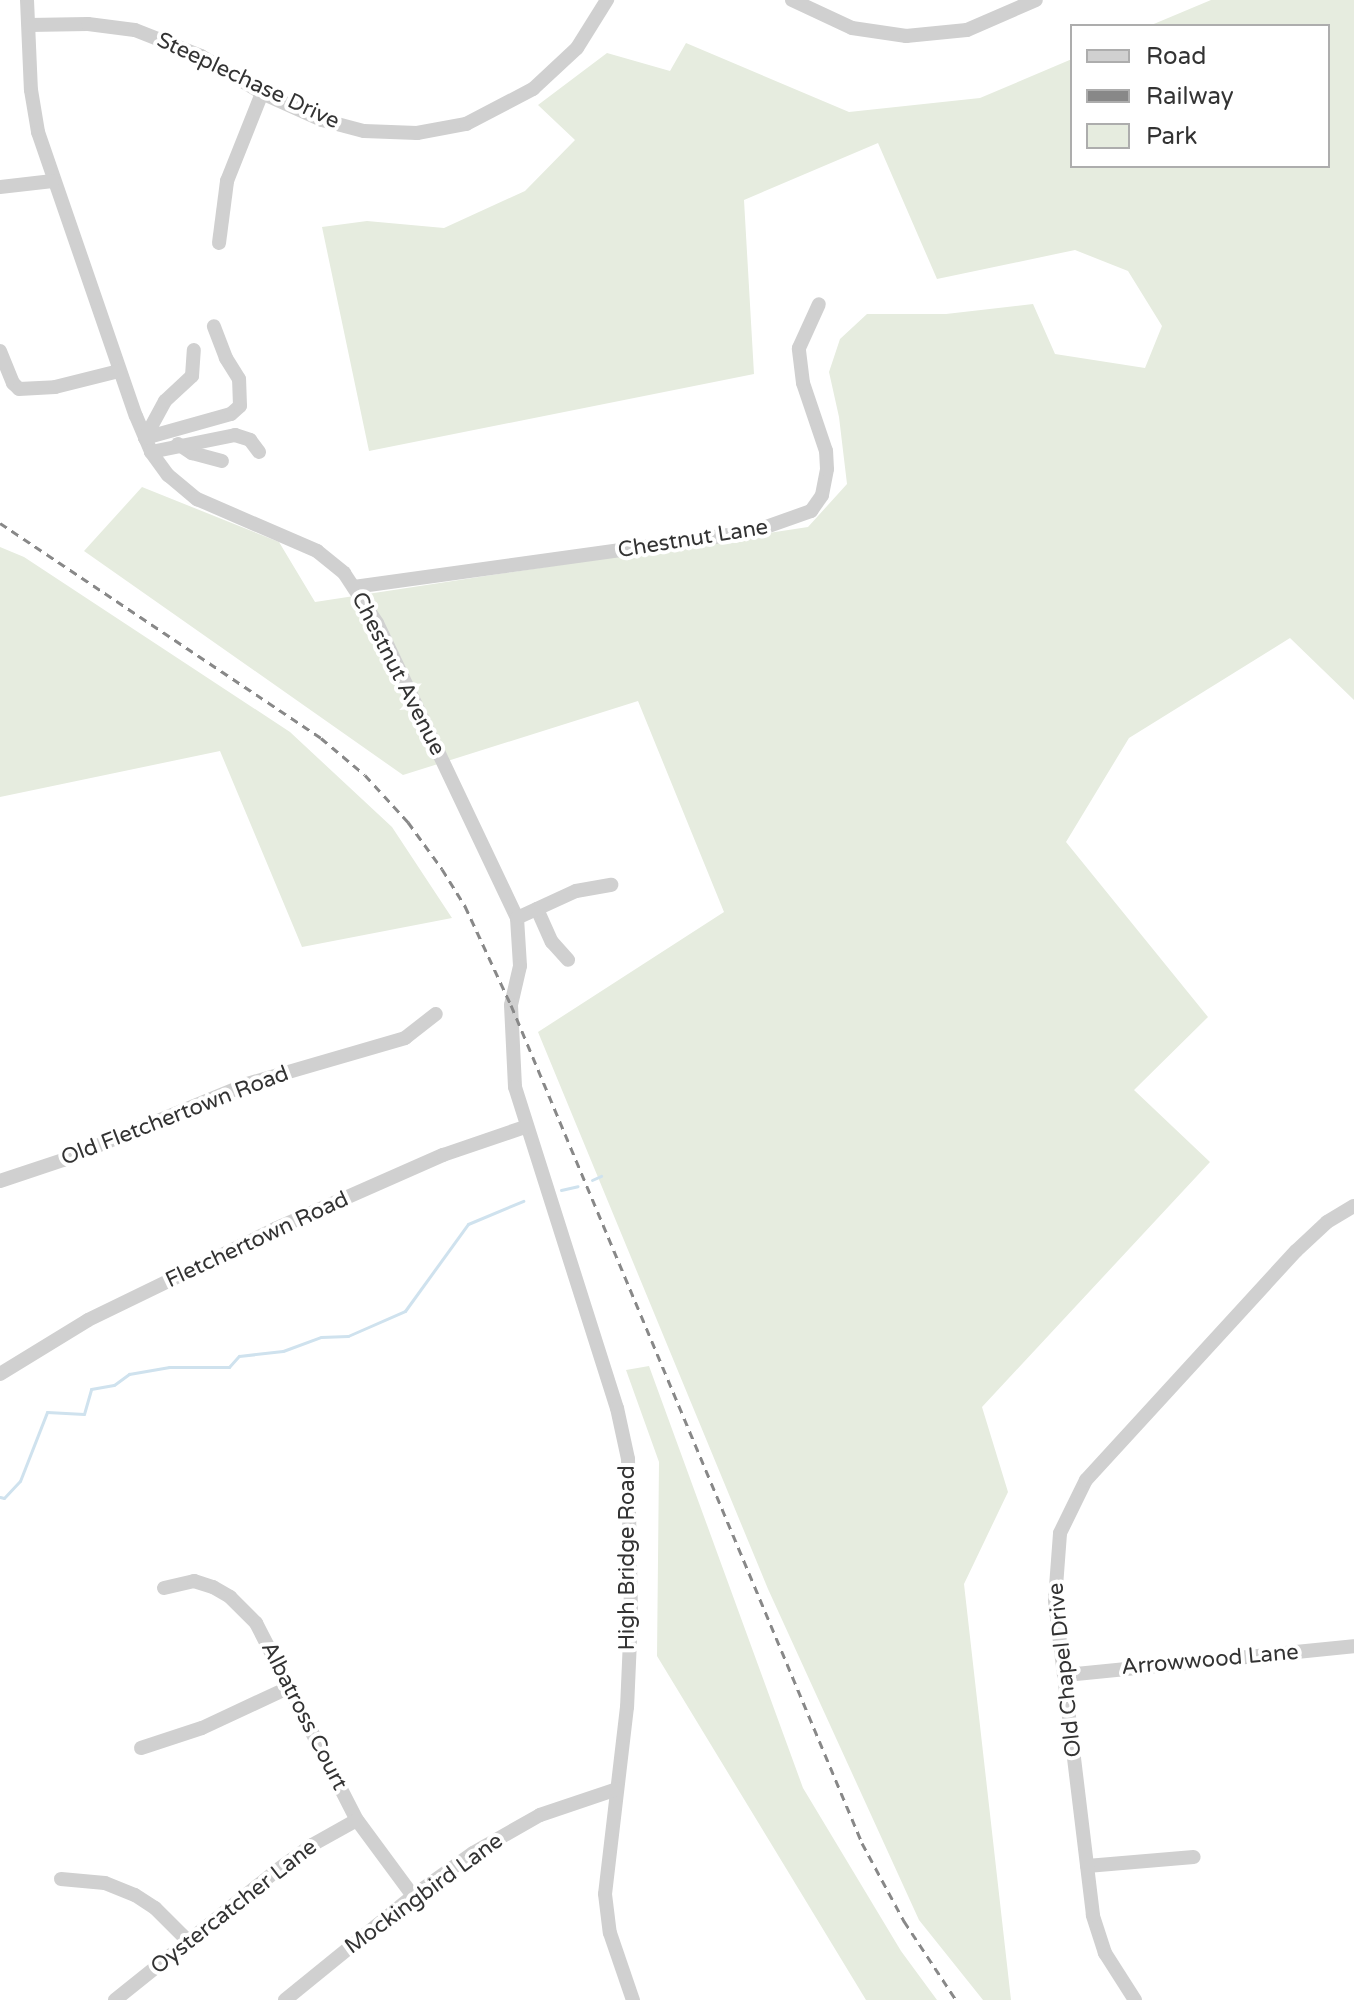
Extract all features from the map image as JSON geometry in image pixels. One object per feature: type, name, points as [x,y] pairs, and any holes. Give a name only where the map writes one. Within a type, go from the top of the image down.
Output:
[{"type":"street","name":"Chestnut Avenue","points":[[27,0],[33,107],[53,181],[148,445],[168,475],[197,499],[317,551],[335,563],[354,587],[377,623],[517,918],[520,966],[511,1005],[511,1045],[515,1087],[525,1127]]},
{"type":"street","name":"Steeplechase Drive","points":[[29,25],[98,24],[152,35],[201,56],[262,93],[322,120],[364,131],[417,133],[466,124],[513,102],[557,69],[577,48],[607,0]]},
{"type":"street","points":[[792,0],[852,28],[906,36],[967,30],[1036,0]]},
{"type":"street","points":[[219,243],[227,181],[262,93]]},
{"type":"street","points":[[0,187],[53,181]]},
{"type":"street","name":"Chestnut Lane","points":[[354,587],[752,532],[811,511],[826,481],[826,451],[803,383],[799,348],[819,304]]},
{"type":"street","points":[[148,445],[231,414],[240,406],[239,379],[226,358],[214,326]]},
{"type":"street","points":[[148,445],[165,401],[192,376],[194,350]]},
{"type":"street","points":[[0,351],[13,383],[19,389],[55,387],[119,371]]},
{"type":"street","points":[[148,445],[178,444],[235,435],[250,440],[259,452]]},
{"type":"street","points":[[178,444],[192,453],[222,461]]},
{"type":"street","points":[[517,918],[576,891],[611,885]]},
{"type":"street","points":[[537,909],[555,947],[568,960]]},
{"type":"street","name":"Old Fletchertown Road","points":[[0,1181],[63,1160],[247,1084],[405,1038],[436,1014]]},
{"type":"street","name":"Fletchertown Road","points":[[0,1374],[88,1320],[275,1229],[443,1155],[525,1127]]},
{"type":"street","name":"High Bridge Road","points":[[525,1127],[617,1408],[628,1459],[631,1617],[627,1707],[605,1877],[605,1907],[633,2000]]},
{"type":"street","name":"Old Chapel Drive","points":[[1135,2000],[1098,1937],[1055,1600],[1060,1533],[1076,1495],[1296,1251],[1327,1222],[1354,1206]]},
{"type":"street","name":"Albatross Court","points":[[164,1588],[194,1581],[230,1597],[256,1623],[357,1820],[413,1896]]},
{"type":"street","name":"Arrowwood Lane","points":[[1066,1675],[1354,1646]]},
{"type":"street","points":[[141,1748],[202,1728],[290,1687]]},
{"type":"street","name":"Mockingbird Lane","points":[[285,2000],[413,1896],[521,1824],[617,1789]]},
{"type":"street","name":"Oystercatcher Lane","points":[[115,2000],[187,1940],[312,1845],[357,1820]]},
{"type":"street","points":[[1087,1866],[1194,1857]]},
{"type":"street","points":[[61,1879],[105,1883],[135,1895],[155,1908],[187,1940]]},
{"type":"green space","points":[[1211,0],[1354,0],[1354,700],[1290,638],[1129,738],[1066,842],[1208,1017],[1134,1090],[1210,1162],[982,1407],[1008,1492],[964,1584],[1011,2000],[983,2000],[919,1920],[768,1589],[538,1032],[724,912],[638,701],[403,775],[84,551],[142,487],[279,542],[315,602],[808,527],[847,484],[839,417],[829,372],[840,339],[867,314],[946,314],[1033,304],[1055,354],[1145,368],[1162,326],[1128,271],[1075,250],[937,279],[878,143],[744,200],[754,374],[369,451],[322,227],[367,221],[444,228],[525,191],[575,140],[538,105],[607,53],[670,71],[686,43],[849,112],[980,98],[1070,60],[1070,168],[1330,168],[1330,24],[1154,24]]},
{"type":"green space","points":[[0,547],[24,557],[290,732],[392,827],[452,918],[302,947],[220,751],[0,797]]},
{"type":"green space","points":[[649,1366],[803,1788],[901,1951],[937,2000],[866,2000],[657,1656],[659,1462],[626,1370]]},
{"type":"waterway","points":[[592,1180],[601,1176]]},
{"type":"waterway","points":[[561,1190],[578,1186]]},
{"type":"waterway","points":[[0,1497],[4,1498],[20,1481],[47,1412],[84,1414],[91,1389],[114,1385],[129,1374],[169,1367],[229,1367],[239,1356],[283,1351],[321,1337],[348,1336],[405,1311],[468,1224],[523,1201]]},
{"type":"railway","points":[[0,523],[321,738],[365,775],[408,822],[442,869],[465,906],[511,1005],[862,1843],[904,1921],[956,2000]]}]
